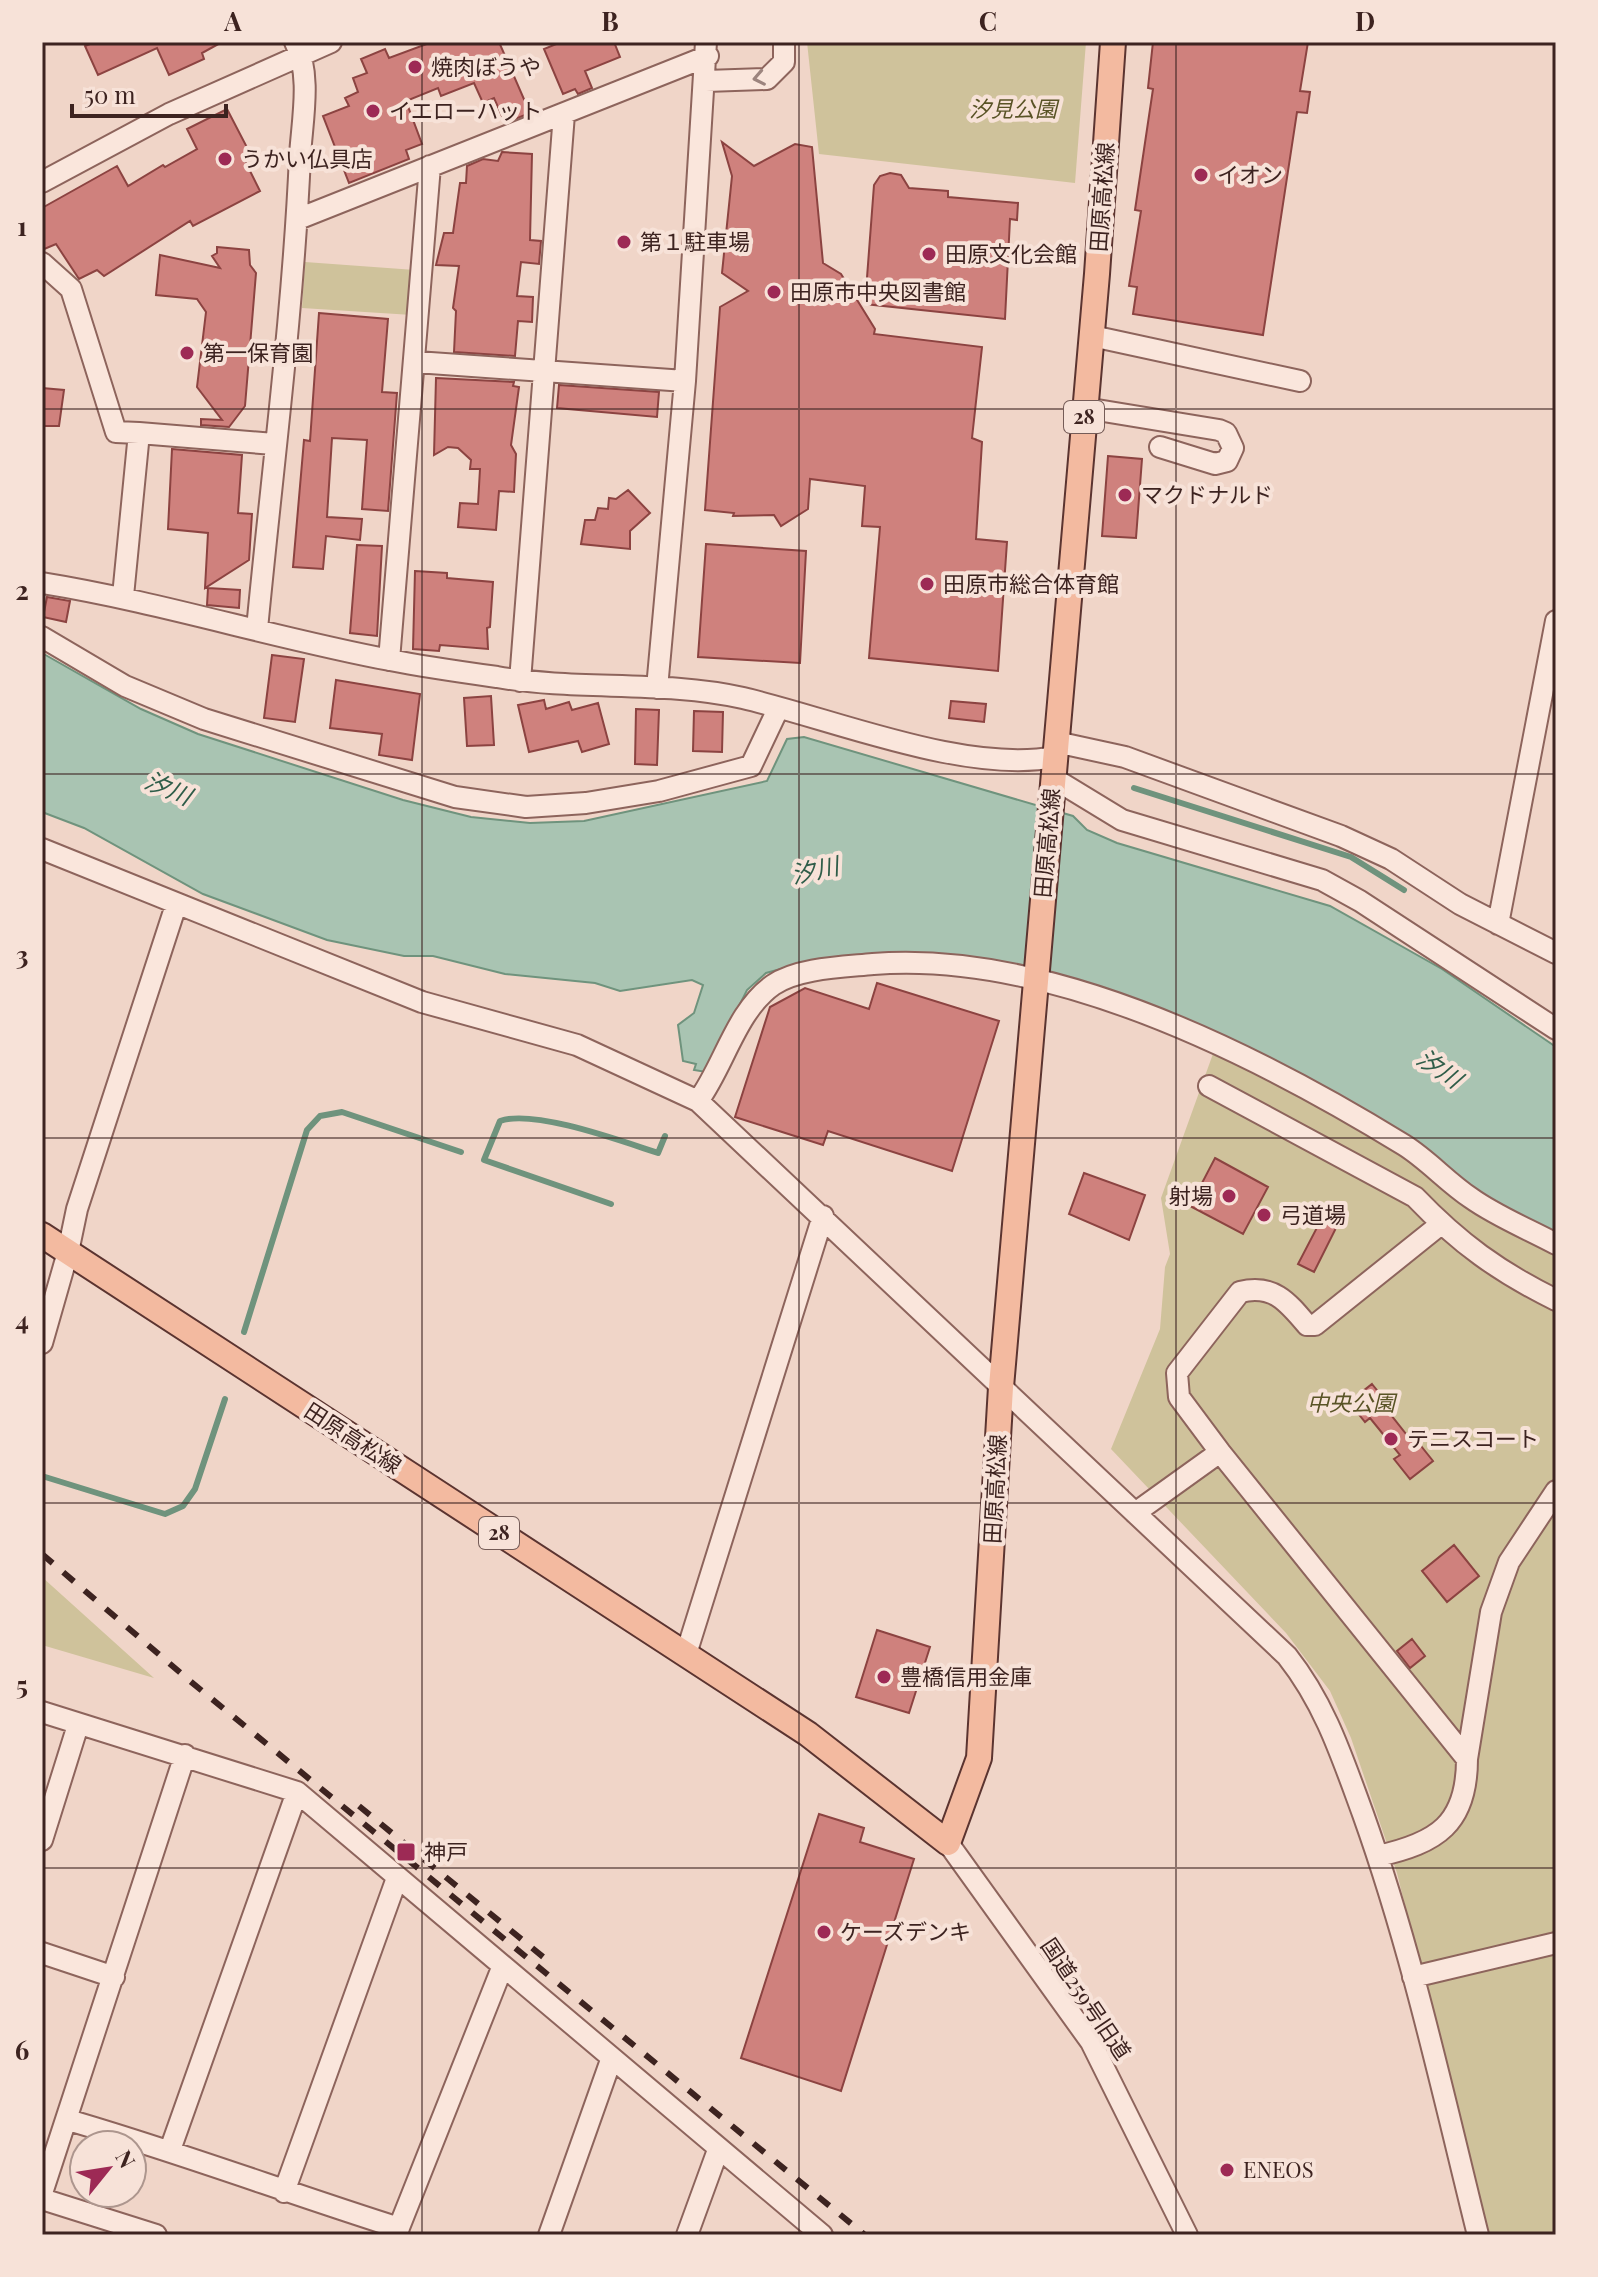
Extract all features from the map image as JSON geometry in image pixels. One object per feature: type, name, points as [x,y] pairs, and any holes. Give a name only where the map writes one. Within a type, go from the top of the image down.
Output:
[{"type":"main road","name":"田原高松線","points":[[42,1235],[808,1734],[948,1843],[979,1758],[1001,1387],[1092,336],[1113,42]]},
{"type":"street","points":[[42,182],[298,48],[331,42]]},
{"type":"street","points":[[706,81],[767,79],[784,62],[784,42]]},
{"type":"street","points":[[257,629],[298,219],[304,81],[298,48]]},
{"type":"street","points":[[298,219],[564,114],[707,49],[685,381],[657,688]]},
{"type":"street","points":[[520,681],[564,114]]},
{"type":"street","points":[[389,660],[430,166]]},
{"type":"street","points":[[42,263],[71,289],[116,432],[274,444]]},
{"type":"street","points":[[1092,336],[1300,381]]},
{"type":"street","points":[[416,362],[685,381]]},
{"type":"street","points":[[1085,408],[1219,430],[1226,433],[1233,448],[1227,461],[1215,464],[1160,447]]},
{"type":"street","points":[[123,596],[139,433]]},
{"type":"street","points":[[42,583],[123,596],[389,660],[520,681],[657,688],[742,698],[932,749],[1054,767],[1125,757],[1341,836],[1391,859],[1498,924],[1556,953]]},
{"type":"street","points":[[1498,924],[1556,621]]},
{"type":"street","points":[[42,637],[125,686],[204,719],[455,797],[526,807],[586,803],[659,791],[751,766],[778,709]]},
{"type":"street","points":[[1054,767],[1091,804],[1122,820],[1322,880],[1360,901],[1556,1029]]},
{"type":"street","points":[[42,849],[422,1002],[577,1045],[698,1101],[1287,1656],[1307,1682],[1329,1721],[1378,1856],[1413,1977],[1478,2235]]},
{"type":"street","points":[[42,1343],[77,1209],[176,905]]},
{"type":"street","points":[[698,1101],[715,1079],[749,1009],[776,983],[854,966],[908,961],[1035,977],[1141,1012],[1252,1060],[1407,1147],[1472,1199],[1556,1244]]},
{"type":"street","points":[[1209,1086],[1415,1197],[1441,1224],[1491,1266],[1556,1300]]},
{"type":"street","points":[[686,1654],[823,1216]]},
{"type":"street","points":[[1441,1224],[1315,1325],[1307,1325],[1284,1298],[1270,1290],[1256,1288],[1240,1292],[1177,1373],[1176,1383],[1179,1397],[1220,1452],[1467,1759]]},
{"type":"street","points":[[1135,1513],[1220,1452]]},
{"type":"street","points":[[1378,1856],[1418,1847],[1446,1827],[1467,1783],[1467,1759],[1491,1612],[1509,1562],[1556,1491]]},
{"type":"street","points":[[42,1712],[297,1792],[822,2235]]},
{"type":"street","points":[[42,1840],[78,1725]]},
{"type":"street","points":[[156,2235],[42,2196],[185,1755]]},
{"type":"street","points":[[170,2150],[297,1792]]},
{"type":"street","name":"国道259号旧道","points":[[948,1843],[1091,2042],[1187,2235]]},
{"type":"street","points":[[284,2192],[397,1878]]},
{"type":"street","points":[[1413,1977],[1556,1943]]},
{"type":"street","points":[[42,1953],[114,1977]]},
{"type":"street","points":[[68,2120],[170,2150],[397,2232],[502,1968]]},
{"type":"street","points":[[549,2235],[611,2060]]},
{"type":"street","points":[[687,2235],[718,2150]]},
{"type":"green space","name":"汐見公園","points":[[807,42],[1086,42],[1075,183],[819,154]]},
{"type":"green space","points":[[305,262],[415,270],[412,315],[302,308]]},
{"type":"green space","name":"中央公園","points":[[1214,1051],[1358,1126],[1556,1252],[1556,2235],[1486,2235],[1397,1873],[1351,1738],[1330,1691],[1286,1633],[1111,1449],[1160,1329],[1165,1267],[1170,1254],[1161,1198]]},
{"type":"green space","points":[[42,1577],[154,1678],[42,1645]]},
{"type":"water","name":"汐川","points":[[42,653],[141,709],[198,734],[403,800],[471,817],[530,823],[584,821],[767,781],[787,739],[804,737],[1073,816],[1087,830],[1117,843],[1330,906],[1442,969],[1556,1047],[1556,1236],[1469,1190],[1418,1148],[1055,979],[807,962],[766,973],[747,990],[706,1072],[694,1070],[696,1064],[683,1061],[678,1025],[694,1013],[703,985],[692,980],[620,991],[595,983],[505,974],[433,956],[404,956],[327,940],[203,894],[84,828],[42,812]]},
{"type":"building","points":[[95,42],[222,42],[202,53],[204,59],[169,75],[157,48],[98,75],[85,46]]},
{"type":"building","points":[[432,42],[499,42],[530,113],[505,123],[494,98],[483,103],[474,83],[441,96],[438,88],[406,101],[422,144],[406,150],[409,159],[349,183],[323,116],[349,106],[345,98],[358,92],[353,78],[367,73],[361,59],[385,49],[389,58]]},
{"type":"building","points":[[561,42],[614,42],[620,57],[585,71],[592,88],[578,94],[575,89],[563,94],[544,49]]},
{"type":"building","points":[[1153,42],[1308,42],[1300,91],[1310,92],[1307,113],[1297,112],[1263,335],[1133,314],[1137,287],[1129,286],[1141,211],[1135,210],[1153,89],[1148,88]]},
{"type":"building","points":[[227,109],[252,157],[245,161],[260,191],[193,226],[190,221],[104,276],[97,270],[79,279],[56,244],[42,250],[42,208],[117,166],[128,186],[163,165],[165,167],[197,149],[187,129]]},
{"type":"building","points":[[722,142],[754,166],[795,144],[812,147],[823,263],[841,274],[875,329],[874,334],[982,347],[972,438],[982,442],[976,539],[1007,542],[998,671],[869,658],[880,527],[862,526],[865,486],[810,479],[808,509],[781,526],[774,515],[733,516],[734,513],[705,510],[720,307],[748,291],[722,273],[732,176]]},
{"type":"building","points":[[502,152],[532,154],[530,240],[541,241],[539,264],[521,262],[517,296],[533,297],[532,322],[518,321],[515,356],[454,352],[456,311],[453,308],[459,266],[436,265],[444,233],[453,233],[460,183],[466,183],[467,166],[483,159],[498,161]]},
{"type":"building","points":[[890,173],[901,175],[909,188],[948,191],[948,197],[1018,203],[1017,220],[1010,219],[1005,319],[865,304],[874,185],[880,176]]},
{"type":"building","points":[[217,247],[249,250],[250,265],[256,273],[245,406],[229,427],[201,425],[201,419],[222,420],[197,387],[206,312],[197,299],[156,295],[160,255],[220,268],[212,256],[217,253]]},
{"type":"building","points":[[319,313],[388,319],[382,392],[397,393],[388,511],[362,509],[367,440],[332,438],[327,517],[362,519],[360,540],[326,536],[323,569],[293,567],[304,440],[310,441]]},
{"type":"building","points":[[436,378],[514,382],[513,386],[519,387],[511,445],[516,454],[514,492],[499,491],[496,530],[458,527],[460,503],[478,504],[480,469],[470,469],[471,460],[458,448],[448,447],[434,455]]},
{"type":"building","points":[[559,385],[659,392],[657,417],[557,408]]},
{"type":"building","points":[[42,388],[64,390],[59,426],[42,426]]},
{"type":"building","points":[[172,449],[242,455],[238,513],[252,514],[249,560],[205,588],[208,533],[168,529]]},
{"type":"building","points":[[1108,456],[1142,459],[1136,538],[1102,536]]},
{"type":"building","points":[[628,490],[650,513],[630,531],[630,549],[581,544],[585,520],[595,520],[598,508],[608,509],[609,498],[616,499]]},
{"type":"building","points":[[706,544],[806,551],[800,663],[698,657]]},
{"type":"building","points":[[357,545],[382,546],[377,636],[350,633]]},
{"type":"building","points":[[415,571],[447,573],[447,578],[493,582],[490,627],[487,628],[488,649],[440,645],[439,651],[413,649]]},
{"type":"building","points":[[208,588],[240,590],[239,608],[207,605]]},
{"type":"building","points":[[47,597],[70,601],[66,622],[43,617]]},
{"type":"building","points":[[272,655],[304,659],[295,722],[264,718]]},
{"type":"building","points":[[336,680],[420,694],[412,760],[379,755],[382,734],[330,728]]},
{"type":"building","points":[[491,696],[494,745],[467,746],[464,698]]},
{"type":"building","points":[[544,700],[546,709],[569,702],[572,710],[598,703],[609,744],[582,752],[578,741],[529,752],[518,705]]},
{"type":"building","points":[[951,701],[986,704],[984,722],[949,718]]},
{"type":"building","points":[[636,709],[659,710],[657,765],[635,764]]},
{"type":"building","points":[[694,711],[723,712],[722,752],[693,751]]},
{"type":"building","points":[[877,983],[999,1021],[952,1171],[828,1131],[823,1145],[735,1117],[770,1007],[805,988],[869,1009]]},
{"type":"building","name":"射場","points":[[1215,1158],[1268,1187],[1243,1234],[1190,1206]]},
{"type":"building","points":[[1084,1173],[1145,1195],[1129,1240],[1069,1214]]},
{"type":"building","points":[[1323,1216],[1338,1224],[1314,1272],[1298,1264]]},
{"type":"building","points":[[1372,1384],[1388,1404],[1384,1406],[1414,1444],[1417,1441],[1433,1461],[1410,1479],[1394,1459],[1400,1455],[1370,1418],[1365,1422],[1349,1402]]},
{"type":"building","points":[[1454,1545],[1479,1576],[1447,1602],[1422,1571]]},
{"type":"building","points":[[877,1630],[930,1647],[909,1713],[856,1697]]},
{"type":"building","points":[[1412,1639],[1425,1656],[1410,1668],[1397,1651]]},
{"type":"building","points":[[819,1814],[864,1828],[860,1842],[914,1859],[841,2091],[741,2058]]},
{"type":"waterway","points":[[1134,788],[1351,857],[1404,890]]},
{"type":"waterway","points":[[244,1332],[307,1130],[320,1116],[342,1112],[461,1152]]},
{"type":"waterway","points":[[611,1204],[484,1160],[500,1121],[515,1118],[555,1123],[658,1153],[665,1136]]},
{"type":"waterway","points":[[42,1476],[165,1514],[183,1506],[195,1489],[225,1399]]},
{"type":"railway","points":[[42,1554],[190,1681],[865,2235]]},
{"type":"railway","points":[[359,1806],[548,1961]]},
{"type":"place","name":"焼肉ぼうや","points":[[415,67]]},
{"type":"place","name":"イエローハット","points":[[373,111]]},
{"type":"place","name":"うかい仏具店","points":[[225,159]]},
{"type":"place","name":"イオン","points":[[1201,175]]},
{"type":"place","name":"第１駐車場","points":[[624,242]]},
{"type":"place","name":"田原文化会館","points":[[929,254]]},
{"type":"place","name":"田原市中央図書館","points":[[774,292]]},
{"type":"place","name":"第一保育園","points":[[187,353]]},
{"type":"place","name":"マクドナルド","points":[[1125,495]]},
{"type":"place","name":"田原市総合体育館","points":[[927,584]]},
{"type":"place","name":"射場","points":[[1229,1196]]},
{"type":"place","name":"弓道場","points":[[1264,1215]]},
{"type":"place","name":"テニスコート","points":[[1391,1439]]},
{"type":"place","name":"豊橋信用金庫","points":[[884,1677]]},
{"type":"place","name":"神戸","points":[[406,1852]]},
{"type":"place","name":"ケーズデンキ","points":[[824,1932]]},
{"type":"place","name":"ENEOS","points":[[1227,2170]]}]
